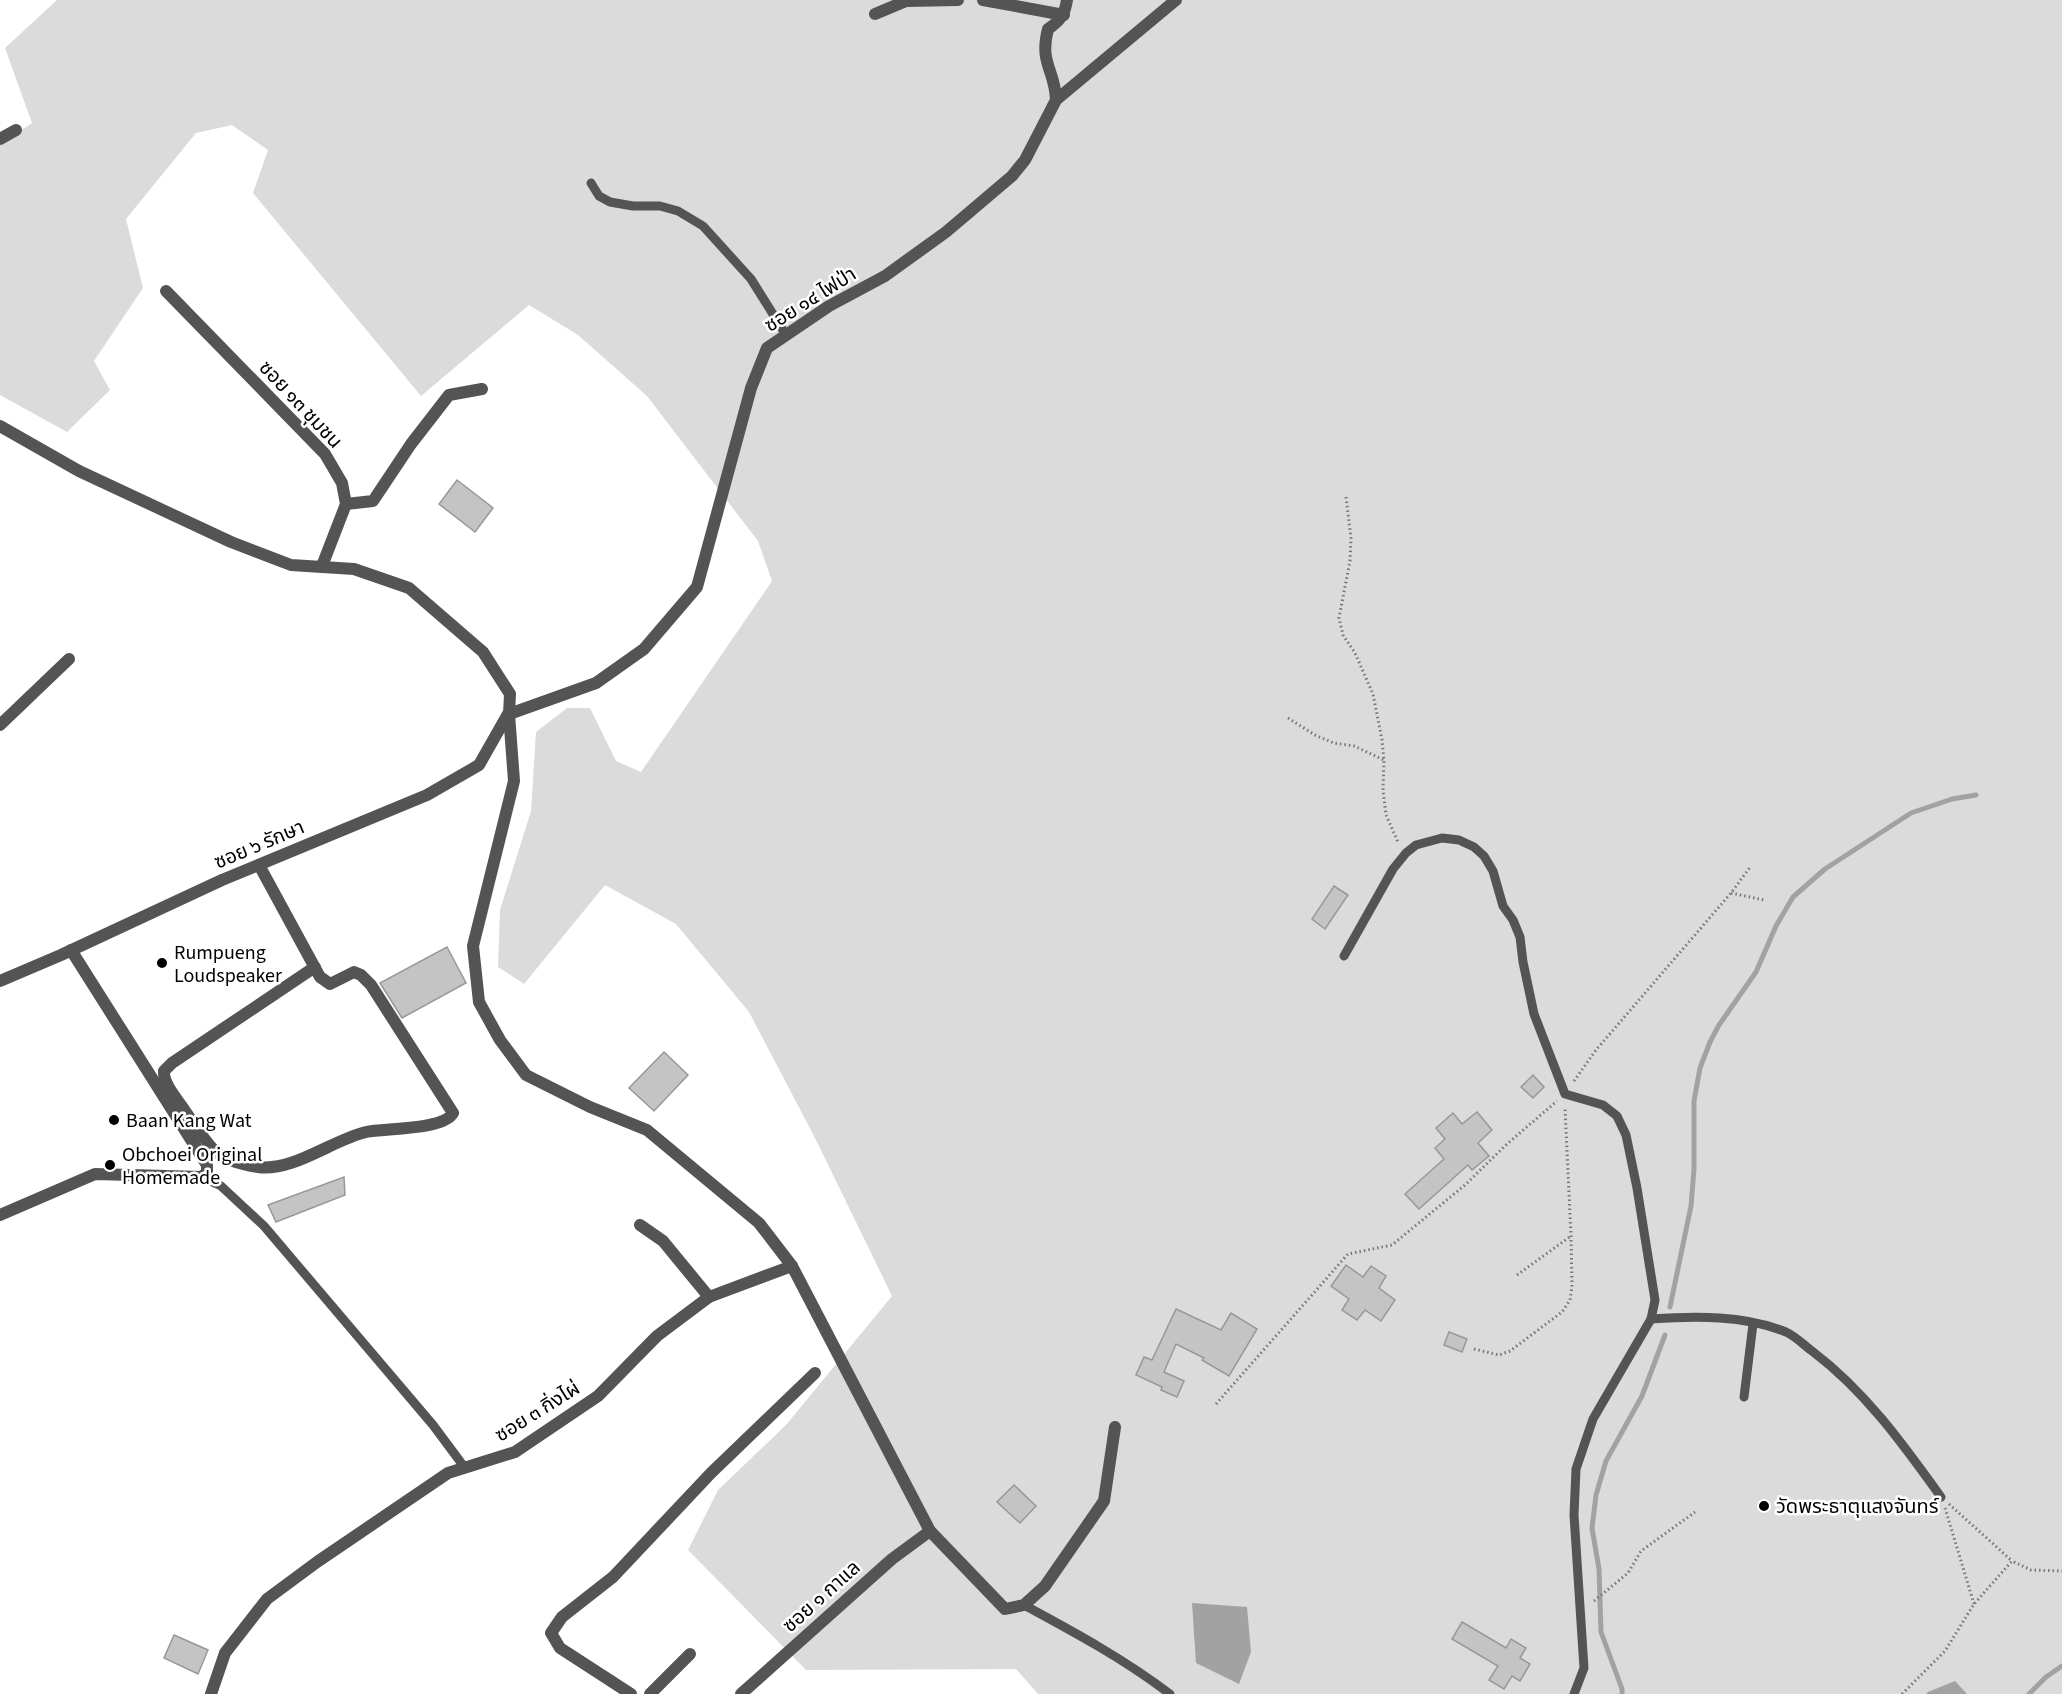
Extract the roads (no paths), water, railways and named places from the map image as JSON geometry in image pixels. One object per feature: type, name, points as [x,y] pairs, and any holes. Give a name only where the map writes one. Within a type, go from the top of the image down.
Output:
[{"type":"street","points":[[875,14],[906,1],[958,0]]},
{"type":"street","points":[[983,0],[1064,15]]},
{"type":"street","points":[[1056,100],[1056,89],[1044,58],[1043,46],[1048,29],[1064,15],[1067,0]]},
{"type":"street","points":[[1056,100],[1176,0]]},
{"type":"street","name":"ซอย ๑๔ ไฟป่า","points":[[508,714],[596,683],[644,649],[697,587],[751,388],[768,348],[829,306],[885,276],[946,232],[1012,176],[1025,160],[1056,100]]},
{"type":"street","points":[[0,140],[16,130]]},
{"type":"street","name":"ซอย ๑๓ ชุมชน","points":[[166,291],[325,454],[342,483],[346,504]]},
{"type":"street","points":[[322,566],[346,504],[373,501],[411,444],[449,395],[482,389]]},
{"type":"street","points":[[0,426],[79,471],[231,542],[291,565],[354,569],[409,588],[483,652],[510,694],[508,714],[514,781],[473,946],[479,1002],[500,1040],[526,1075],[590,1107],[646,1131],[759,1223],[792,1266],[930,1531],[1005,1609],[1023,1605],[1045,1586],[1104,1501],[1115,1427]]},
{"type":"street","points":[[0,725],[69,659]]},
{"type":"street","name":"ซอย ๖ รักษา","points":[[0,981],[259,865],[427,795],[479,765],[508,714]]},
{"type":"street","points":[[259,865],[324,981],[330,984],[354,972],[361,975],[371,985],[453,1115],[434,1124],[366,1132],[340,1140],[306,1157],[279,1166],[260,1167],[225,1157],[215,1151],[189,1117],[166,1081],[164,1071],[172,1063],[315,968]]},
{"type":"street","points":[[0,1215],[95,1174],[201,1177],[207,1173],[207,1165],[71,950]]},
{"type":"street","points":[[640,1225],[663,1241],[709,1297]]},
{"type":"street","name":"ซอย ๓ กิ่งไผ่","points":[[211,1694],[225,1653],[267,1599],[317,1562],[448,1473],[514,1452],[598,1396],[657,1336],[709,1297],[792,1266]]},
{"type":"street","points":[[631,1694],[560,1648],[551,1633],[562,1617],[613,1577],[711,1473],[815,1373]]},
{"type":"street","name":"ซอย ๑ กาแล","points":[[741,1694],[892,1558],[930,1531]]},
{"type":"street","points":[[650,1694],[690,1654]]},
{"type":"lane","points":[[591,183],[599,196],[610,202],[633,206],[660,206],[678,211],[703,226],[751,279],[786,335]]},
{"type":"lane","points":[[1344,956],[1393,869],[1416,845],[1442,838],[1459,840],[1474,847],[1484,856],[1493,871],[1503,906],[1513,920],[1520,937],[1522,962],[1534,1014],[1565,1094],[1603,1105],[1617,1116],[1626,1135],[1655,1300],[1651,1319],[1593,1419],[1576,1469],[1574,1515],[1584,1668],[1574,1694]]},
{"type":"lane","points":[[201,1177],[221,1186],[264,1226],[433,1425],[465,1468]]},
{"type":"lane","points":[[1651,1319],[1706,1316],[1788,1333],[1833,1366],[1890,1427],[1941,1497]]},
{"type":"lane","points":[[1744,1397],[1753,1324]]},
{"type":"lane","points":[[1023,1605],[1080,1635],[1143,1673],[1170,1694]]},
{"type":"waterway","points":[[1670,1307],[1691,1206],[1694,1169],[1694,1101],[1700,1068],[1719,1025],[1756,972],[1776,926],[1793,897],[1825,869],[1911,813],[1952,799],[1976,795]]},
{"type":"waterway","points":[[1622,1694],[1601,1632],[1599,1569],[1592,1528],[1596,1495],[1606,1461],[1642,1396],[1665,1335]]},
{"type":"waterway","points":[[2029,1694],[2046,1677],[2062,1666]]},
{"type":"place","name":"Rumpueng Loudspeaker","points":[[162,963]]},
{"type":"place","name":"Baan Kang Wat","points":[[114,1120]]},
{"type":"place","name":"Obchoei Original Homemade","points":[[110,1165]]},
{"type":"place","name":"วัดพระธาตุแสงจันทร์","points":[[1764,1506]]}]
